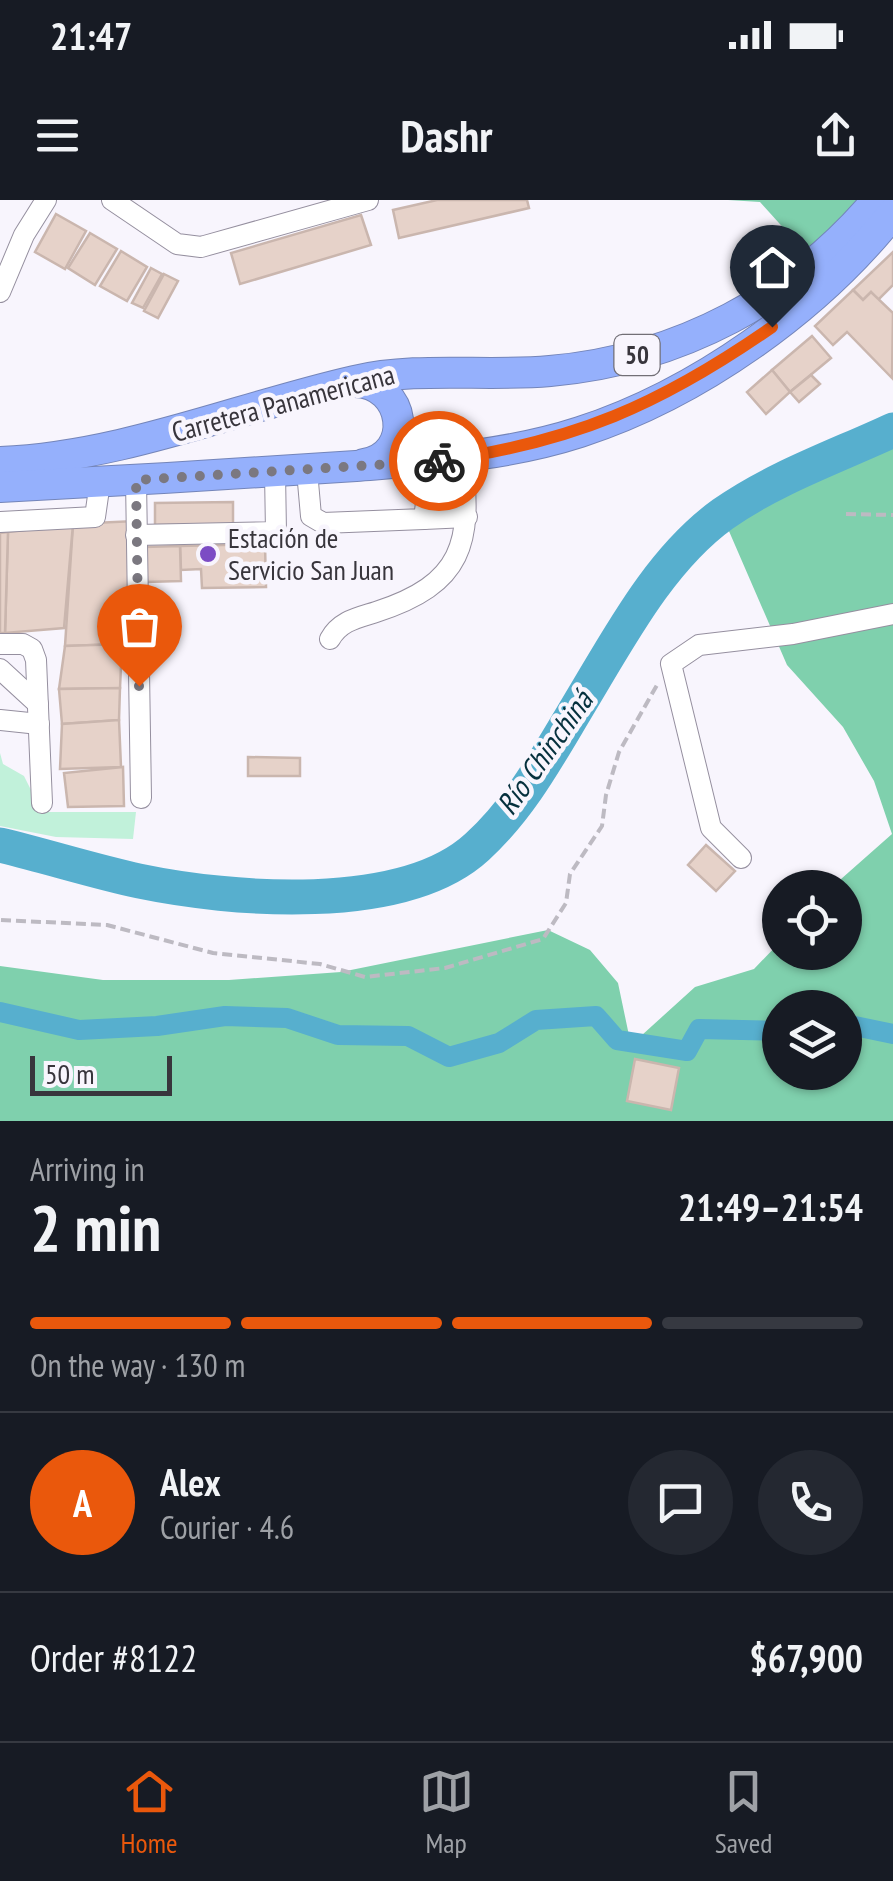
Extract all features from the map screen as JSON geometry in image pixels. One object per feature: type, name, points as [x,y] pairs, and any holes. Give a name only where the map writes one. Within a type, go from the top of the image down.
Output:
[{"type":"highway","name":"Carretera Panamericana","points":[[0,462],[87,452],[154,438],[350,382],[426,370],[548,372],[660,349],[759,304],[812,266],[877,200]]},
{"type":"highway","name":"Carretera Panamericana","points":[[0,487],[430,462],[582,432],[652,403],[772,327],[824,284],[893,212]]},
{"type":"highway","points":[[350,382],[368,382],[384,390],[395,403],[400,420],[388,453],[373,463],[356,466]]},
{"type":"street","points":[[0,292],[24,235],[46,200]]},
{"type":"street","points":[[112,200],[178,244],[200,246],[368,200]]},
{"type":"street","points":[[330,639],[342,624],[407,602],[440,580],[465,540],[462,458]]},
{"type":"street","points":[[424,519],[430,462]]},
{"type":"street","points":[[307,470],[311,516],[323,523],[467,517]]},
{"type":"street","points":[[136,535],[276,532],[275,473]]},
{"type":"street","points":[[136,480],[141,798]]},
{"type":"street","points":[[0,522],[94,517],[100,482]]},
{"type":"street","points":[[740,858],[711,828],[671,664],[699,645],[793,634],[893,614]]},
{"type":"street","points":[[0,644],[23,644],[32,649],[42,802]]},
{"type":"street","points":[[0,669],[38,714]]},
{"type":"street","points":[[0,720],[38,714]]},
{"type":"path","points":[[846,514],[893,516]]},
{"type":"path","points":[[1,920],[107,925],[213,953],[320,964],[366,977],[429,972],[543,939],[566,903],[570,874],[602,826],[618,752],[671,664]]},
{"type":"green space","points":[[728,200],[861,200],[807,254],[760,202]]},
{"type":"green space","points":[[893,430],[893,1121],[0,1121],[0,966],[103,980],[229,980],[341,972],[548,930],[590,950],[618,983],[631,1045],[695,987],[754,969],[762,961],[762,970],[862,970],[862,870],[851,870],[892,834],[874,781],[843,727],[787,665],[722,515]]},
{"type":"green space","points":[[0,753],[3,764],[24,776],[42,812],[136,812],[133,839],[56,837],[0,826]]},
{"type":"building","points":[[437,200],[527,200],[529,208],[399,238],[393,210]]},
{"type":"building","points":[[56,214],[86,231],[65,269],[35,252]]},
{"type":"building","points":[[361,215],[371,245],[240,284],[231,253]]},
{"type":"building","points":[[90,233],[117,249],[95,285],[68,268]]},
{"type":"building","points":[[121,251],[147,267],[127,301],[100,286]]},
{"type":"building","points":[[893,252],[893,285],[878,300],[871,292],[863,300],[853,290]]},
{"type":"building","points":[[151,268],[162,274],[143,308],[132,303]]},
{"type":"building","points":[[164,274],[178,281],[158,318],[144,311]]},
{"type":"building","points":[[853,290],[863,300],[871,292],[893,313],[892,378],[847,332],[833,345],[815,326]]},
{"type":"building","points":[[812,336],[831,358],[790,392],[772,370]]},
{"type":"building","points":[[772,370],[790,392],[766,414],[747,392]]},
{"type":"building","points":[[811,375],[820,384],[799,402],[790,392]]},
{"type":"building","points":[[233,502],[233,524],[155,525],[155,503]]},
{"type":"building","points":[[135,521],[122,644],[65,646],[73,524]]},
{"type":"building","points":[[73,524],[64,628],[5,633],[8,532]]},
{"type":"building","points":[[8,532],[5,633],[0,633],[0,533]]},
{"type":"building","points":[[265,544],[266,587],[202,588],[201,569],[181,570],[180,546]]},
{"type":"building","points":[[180,546],[181,581],[145,582],[144,547]]},
{"type":"building","points":[[122,644],[120,688],[59,689],[65,646]]},
{"type":"building","points":[[120,688],[119,720],[62,724],[59,689]]},
{"type":"building","points":[[119,720],[121,767],[60,769],[62,724]]},
{"type":"building","points":[[248,757],[300,758],[300,776],[248,776]]},
{"type":"building","points":[[123,767],[124,806],[68,807],[64,773]]},
{"type":"building","points":[[706,845],[735,871],[716,891],[688,865]]},
{"type":"building","points":[[635,1059],[679,1068],[671,1110],[627,1101]]},
{"type":"waterway","name":"Río Chinchiná","points":[[0,845],[139,881],[266,897],[362,893],[406,884],[445,869],[477,847],[520,798],[641,602],[700,533],[763,489],[893,430]]},
{"type":"waterway","points":[[0,1012],[79,1030],[157,1026],[225,1016],[287,1018],[338,1035],[408,1036],[449,1057],[499,1043],[536,1020],[596,1016],[617,1040],[687,1051],[699,1029],[762,1031]]},
{"type":"waterway","points":[[862,1028],[893,1034]]},
{"type":"way so far","points":[[139,686],[136,480],[439,461]]},
{"type":"place","name":"Estación de Servicio San Juan","points":[[208,554]]},
{"type":"route","points":[[439,461],[582,432],[652,403],[772,327]]}]
